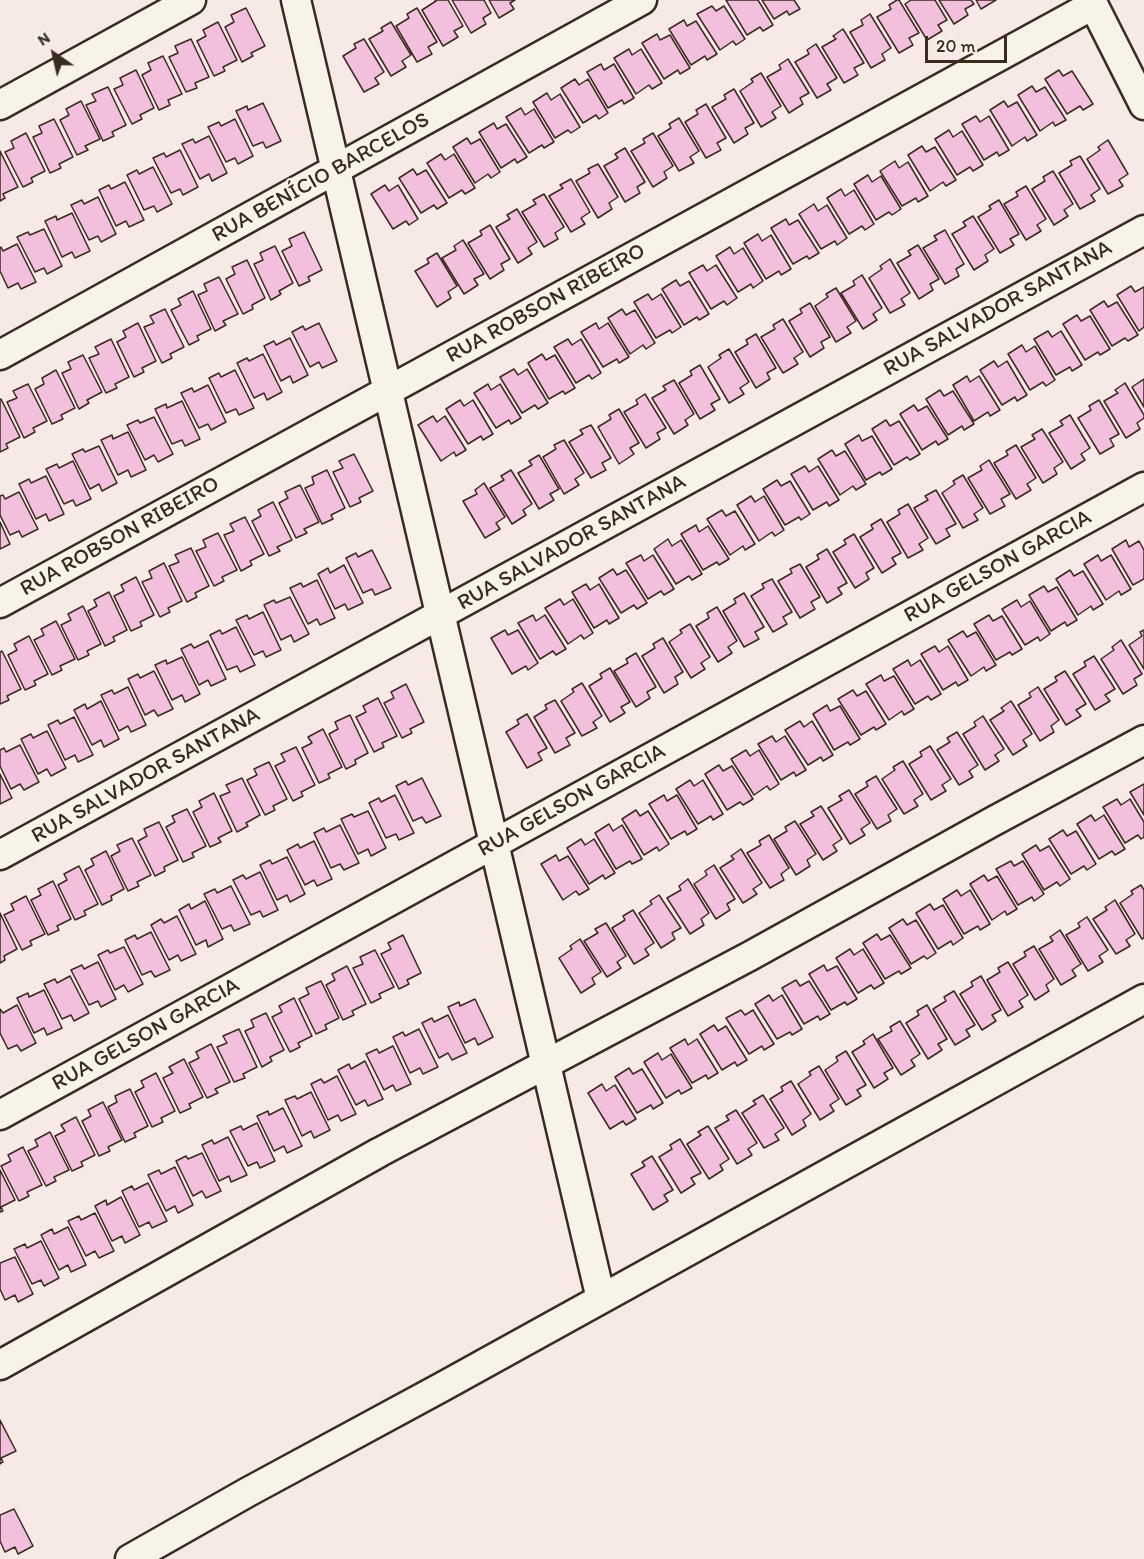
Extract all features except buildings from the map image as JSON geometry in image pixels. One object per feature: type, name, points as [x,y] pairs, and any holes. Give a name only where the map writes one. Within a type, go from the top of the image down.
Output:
[{"type":"street","points":[[0,105],[191,0]]},
{"type":"street","points":[[296,0],[601,1299]]},
{"type":"street","name":"RUA BENÍCIO BARCELOS","points":[[0,355],[642,0]]},
{"type":"street","points":[[1092,2],[1144,105]]},
{"type":"street","name":"RUA ROBSON RIBEIRO","points":[[0,603],[1092,2]]},
{"type":"street","name":"RUA SALVADOR SANTANA","points":[[0,855],[1144,230]]},
{"type":"street","name":"RUA GELSON GARCIA","points":[[0,1115],[1144,487]]},
{"type":"street","points":[[0,1365],[380,1152],[750,956],[1144,740]]},
{"type":"street","points":[[130,1559],[1144,999]]}]
